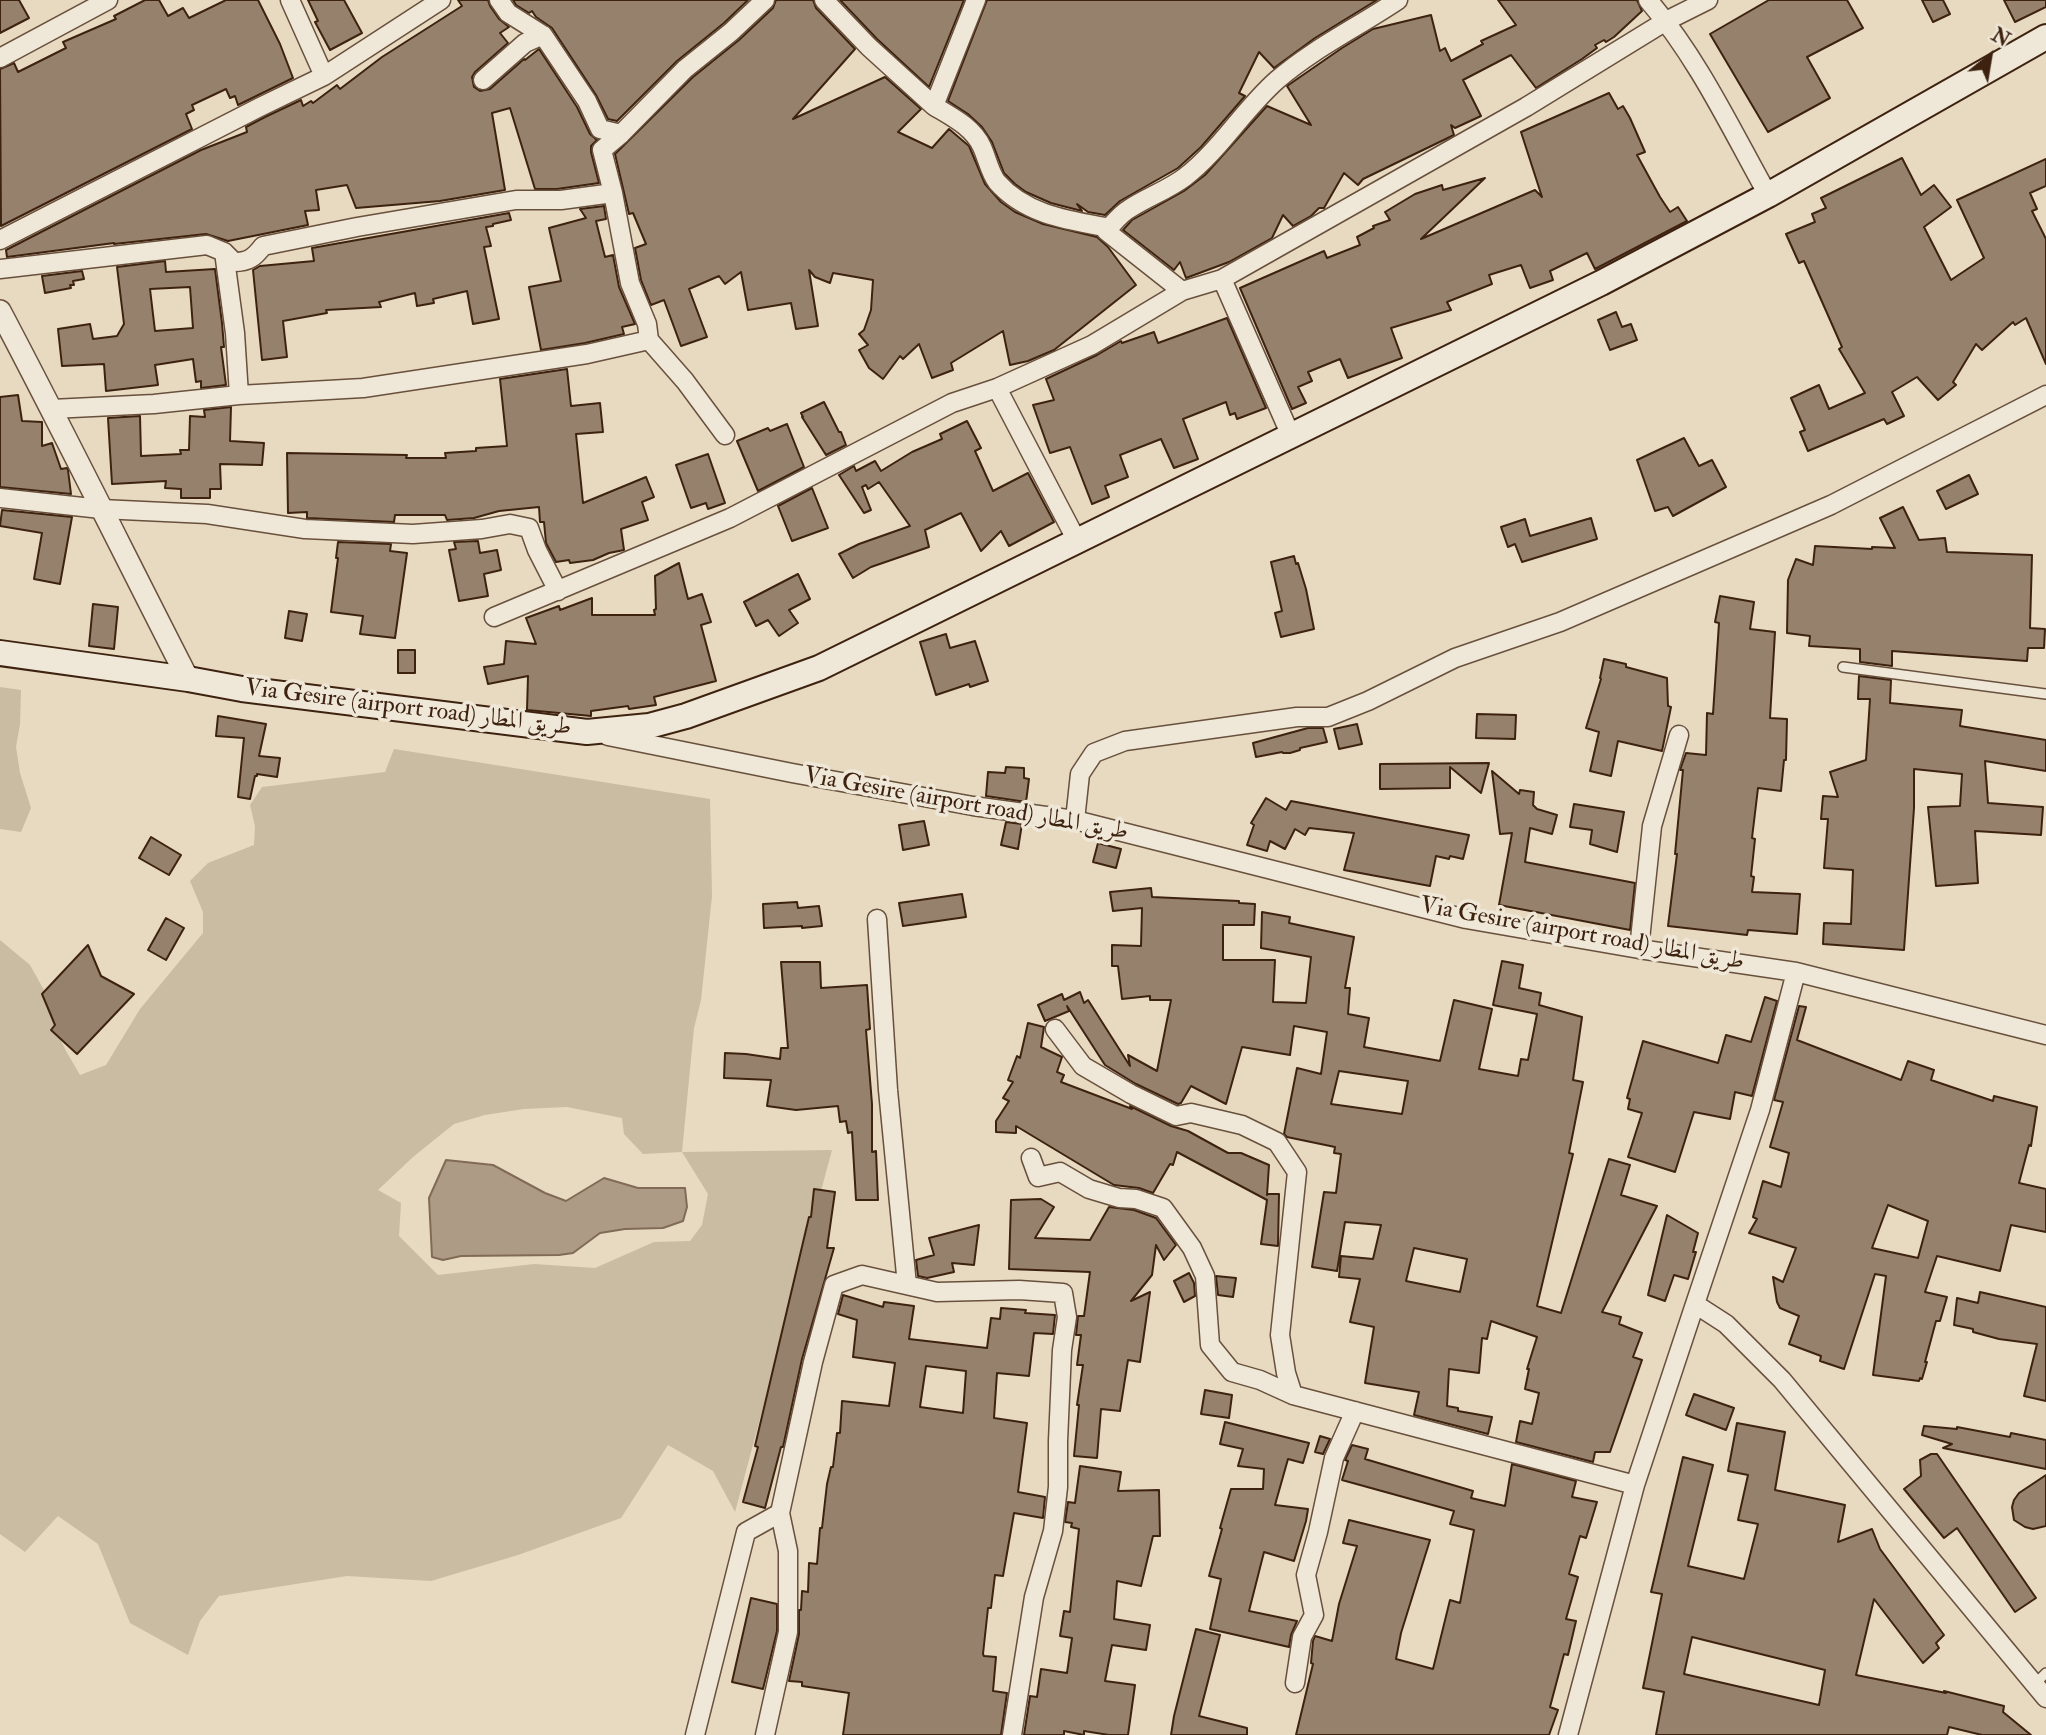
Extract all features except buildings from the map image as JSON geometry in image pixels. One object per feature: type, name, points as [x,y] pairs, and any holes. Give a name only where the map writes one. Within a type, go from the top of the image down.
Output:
[{"type":"main road","points":[[587,732],[649,726],[686,716],[819,668],[1601,283],[1768,195],[2046,37]]},
{"type":"main road","name":"Via Gesire (airport road) طريق المطار","points":[[0,653],[242,689],[587,732]]},
{"type":"street","points":[[0,58],[108,0]]},
{"type":"street","points":[[290,0],[324,76]]},
{"type":"street","points":[[0,240],[324,76],[441,0]]},
{"type":"street","points":[[499,0],[508,13],[542,35],[587,101],[600,129],[621,134]]},
{"type":"street","points":[[725,435],[685,381],[649,340],[647,324],[630,283],[602,150],[685,69],[765,0]]},
{"type":"street","points":[[824,0],[869,47],[934,106],[966,125],[981,143],[995,180],[1026,206],[1056,218],[1105,227],[1106,231],[1182,291]]},
{"type":"street","points":[[934,106],[975,0]]},
{"type":"street","points":[[1106,231],[1127,210],[1192,171],[1276,81],[1327,43],[1360,26],[1398,0]]},
{"type":"street","points":[[1648,0],[1703,76],[1768,195]]},
{"type":"street","points":[[494,617],[730,518],[952,403],[997,388],[1092,345],[1182,291],[1222,279],[1708,0]]},
{"type":"street","points":[[484,80],[525,43],[542,35]]},
{"type":"street","points":[[0,268],[206,245],[224,253],[234,262],[246,262],[256,256],[264,246],[357,227],[516,200],[561,200],[613,193]]},
{"type":"street","points":[[224,253],[235,333],[239,395]]},
{"type":"street","points":[[1222,279],[1291,436]]},
{"type":"street","points":[[0,311],[188,679]]},
{"type":"street","points":[[52,409],[363,388],[587,354],[649,340]]},
{"type":"street","points":[[997,388],[1077,541]]},
{"type":"street","points":[[1075,820],[1080,774],[1094,753],[1125,741],[1297,717],[1328,717],[1455,659],[1560,622],[1831,505],[2046,396]]},
{"type":"street","points":[[0,498],[101,509],[207,514],[305,529],[413,534],[482,529],[510,524],[529,528],[558,591]]},
{"type":"street","name":"Via Gesire (airport road) طريق المطار","points":[[587,732],[792,774],[973,806],[1075,820],[1466,919],[1639,949],[1796,972],[2046,1035]]},
{"type":"street","points":[[1639,949],[1652,826],[1679,735]]},
{"type":"street","points":[[877,919],[887,1090],[907,1284]]},
{"type":"street","points":[[1568,1735],[1635,1485],[1760,1110],[1796,972]]},
{"type":"street","points":[[1055,1029],[1083,1066],[1131,1094],[1177,1116],[1191,1114],[1242,1125],[1277,1142],[1297,1172],[1280,1335],[1286,1373],[1293,1395]]},
{"type":"street","points":[[1031,1158],[1038,1177],[1060,1172],[1089,1189],[1163,1208],[1192,1248],[1205,1276],[1210,1345],[1231,1372],[1260,1380],[1293,1395],[1635,1485]]},
{"type":"street","points":[[765,1735],[788,1632],[788,1551],[780,1513],[813,1362],[834,1284],[862,1275],[937,1292],[1018,1290],[1063,1293],[1067,1317],[1062,1350],[1054,1531],[1034,1597],[1012,1735]]},
{"type":"street","points":[[1695,1304],[1726,1324],[1782,1380],[2042,1685]]},
{"type":"street","points":[[1295,1683],[1302,1637],[1314,1615],[1306,1575],[1334,1458],[1355,1411]]},
{"type":"street","points":[[695,1735],[746,1532],[780,1513]]},
{"type":"lane","points":[[1843,667],[2046,694]]},
{"type":"shaded area","points":[[0,687],[21,690],[16,747],[20,773],[31,808],[21,832],[0,829]]},
{"type":"shaded area","points":[[394,749],[710,799],[712,896],[701,1000],[694,1028],[682,1152],[832,1150],[735,1512],[713,1471],[668,1445],[621,1518],[518,1555],[431,1581],[347,1576],[219,1596],[200,1621],[188,1655],[130,1623],[98,1544],[58,1516],[25,1552],[0,1534],[0,940],[30,965],[49,999],[57,1032],[80,1075],[106,1065],[140,1009],[203,933],[203,912],[190,881],[208,863],[254,845],[255,826],[250,805],[262,787],[385,772]],"holes":[[[567,1107],[622,1118],[624,1134],[643,1154],[682,1152],[708,1194],[702,1225],[690,1241],[654,1242],[595,1268],[534,1264],[438,1275],[399,1236],[401,1203],[378,1190],[454,1124],[485,1115],[524,1109]]]},
{"type":"shaded area","points":[[446,1160],[493,1165],[545,1193],[566,1201],[604,1178],[638,1188],[685,1188],[687,1207],[683,1221],[663,1228],[600,1233],[573,1253],[461,1256],[443,1260],[432,1257],[429,1198]]}]
